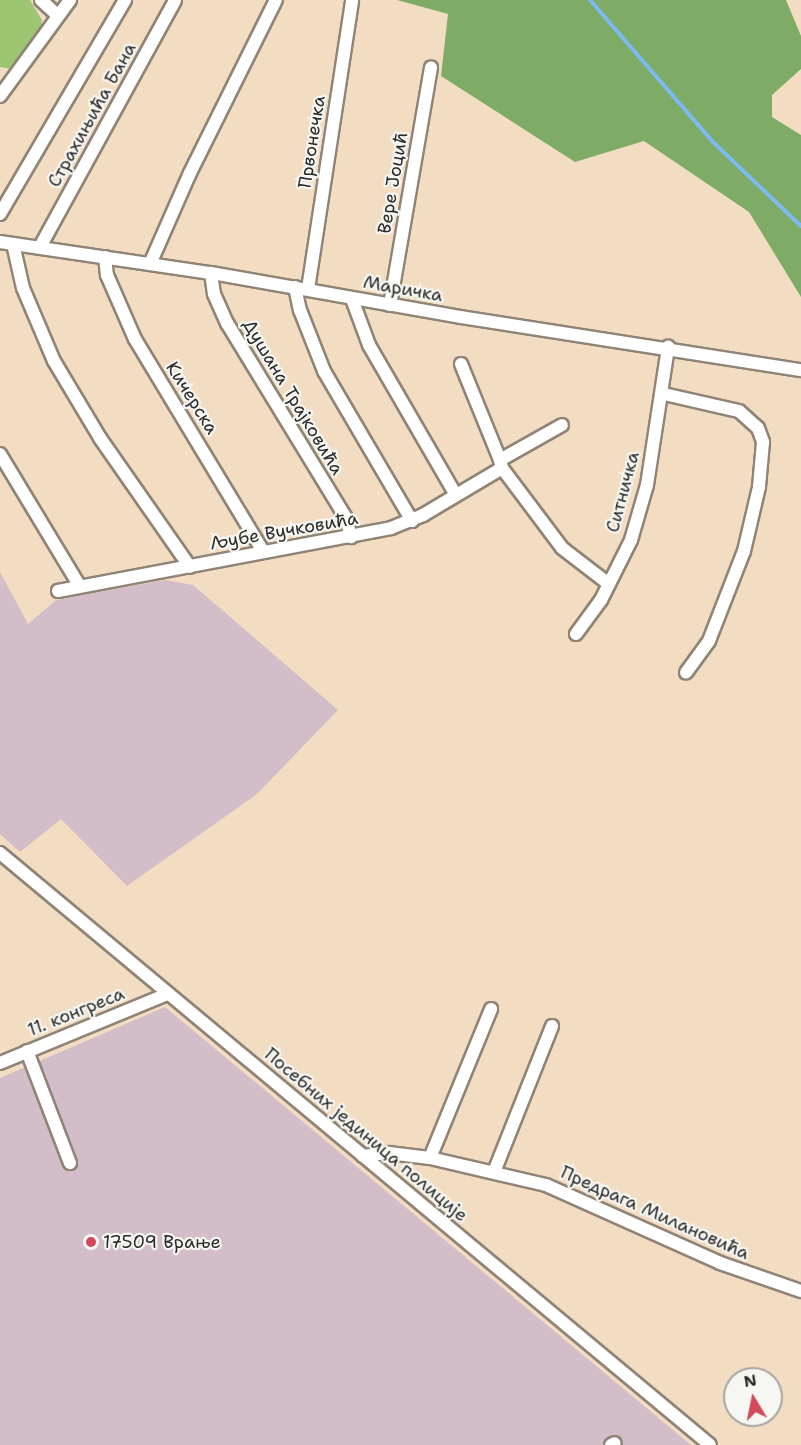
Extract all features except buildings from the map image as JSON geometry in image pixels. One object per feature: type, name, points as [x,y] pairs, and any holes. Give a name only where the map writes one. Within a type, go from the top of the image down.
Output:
[{"type":"street","points":[[41,0],[58,16]]},
{"type":"street","points":[[0,96],[70,0]]},
{"type":"street","points":[[0,214],[124,0]]},
{"type":"street","name":"Страхињића Бана","points":[[40,247],[175,0]]},
{"type":"street","points":[[150,264],[190,172],[276,0]]},
{"type":"street","name":"Првонечка","points":[[302,288],[352,0]]},
{"type":"street","name":"Вере Јоцић","points":[[390,305],[431,68]]},
{"type":"street","name":"Маричка","points":[[0,242],[211,273],[352,299],[668,347],[801,370]]},
{"type":"street","points":[[13,244],[23,288],[54,361],[100,438],[190,567]]},
{"type":"street","name":"Кичерска","points":[[105,257],[107,275],[135,339],[263,551]]},
{"type":"street","name":"Душана Трајковића","points":[[211,273],[214,294],[227,323],[346,518],[351,537]]},
{"type":"street","points":[[302,288],[300,310],[324,371],[412,521]]},
{"type":"street","points":[[352,299],[369,345],[456,495]]},
{"type":"street","name":"Ситничка","points":[[576,634],[609,584],[631,540],[647,485],[664,394],[668,347]]},
{"type":"street","points":[[461,364],[501,464],[562,548],[609,584]]},
{"type":"street","points":[[664,394],[739,411],[758,428],[763,442],[759,487],[744,551],[709,640],[686,673]]},
{"type":"street","name":"Љубе Вучковића","points":[[58,591],[263,551],[351,537],[412,521],[456,495],[562,425]]},
{"type":"street","points":[[0,454],[80,585]]},
{"type":"street","name":"Посебних јединица полиције","points":[[0,853],[711,1445]]},
{"type":"street","name":"11. конгреса","points":[[0,1063],[167,994]]},
{"type":"street","points":[[430,1158],[491,1009]]},
{"type":"street","points":[[494,1172],[552,1026]]},
{"type":"street","points":[[27,1051],[70,1163]]},
{"type":"street","name":"Предрага Милановића","points":[[363,1156],[389,1153],[430,1158],[494,1172],[583,1198],[720,1263],[801,1291]]},
{"type":"shaded area","points":[[0,572],[28,624],[56,600],[165,580],[193,585],[338,710],[257,794],[127,886],[61,819],[20,852],[0,834]]},
{"type":"shaded area","points":[[165,1007],[691,1445],[0,1445],[0,1078]]},
{"type":"green space","points":[[0,0],[30,0],[42,20],[40,31],[12,69],[0,67]]},
{"type":"green space","points":[[397,0],[786,0],[801,36],[801,69],[772,95],[772,117],[801,135],[801,297],[749,212],[644,141],[575,162],[441,76],[448,14]]},
{"type":"waterway","points":[[590,0],[712,141],[801,226]]},
{"type":"place","name":"17509 Врање","points":[[91,1242]]}]
